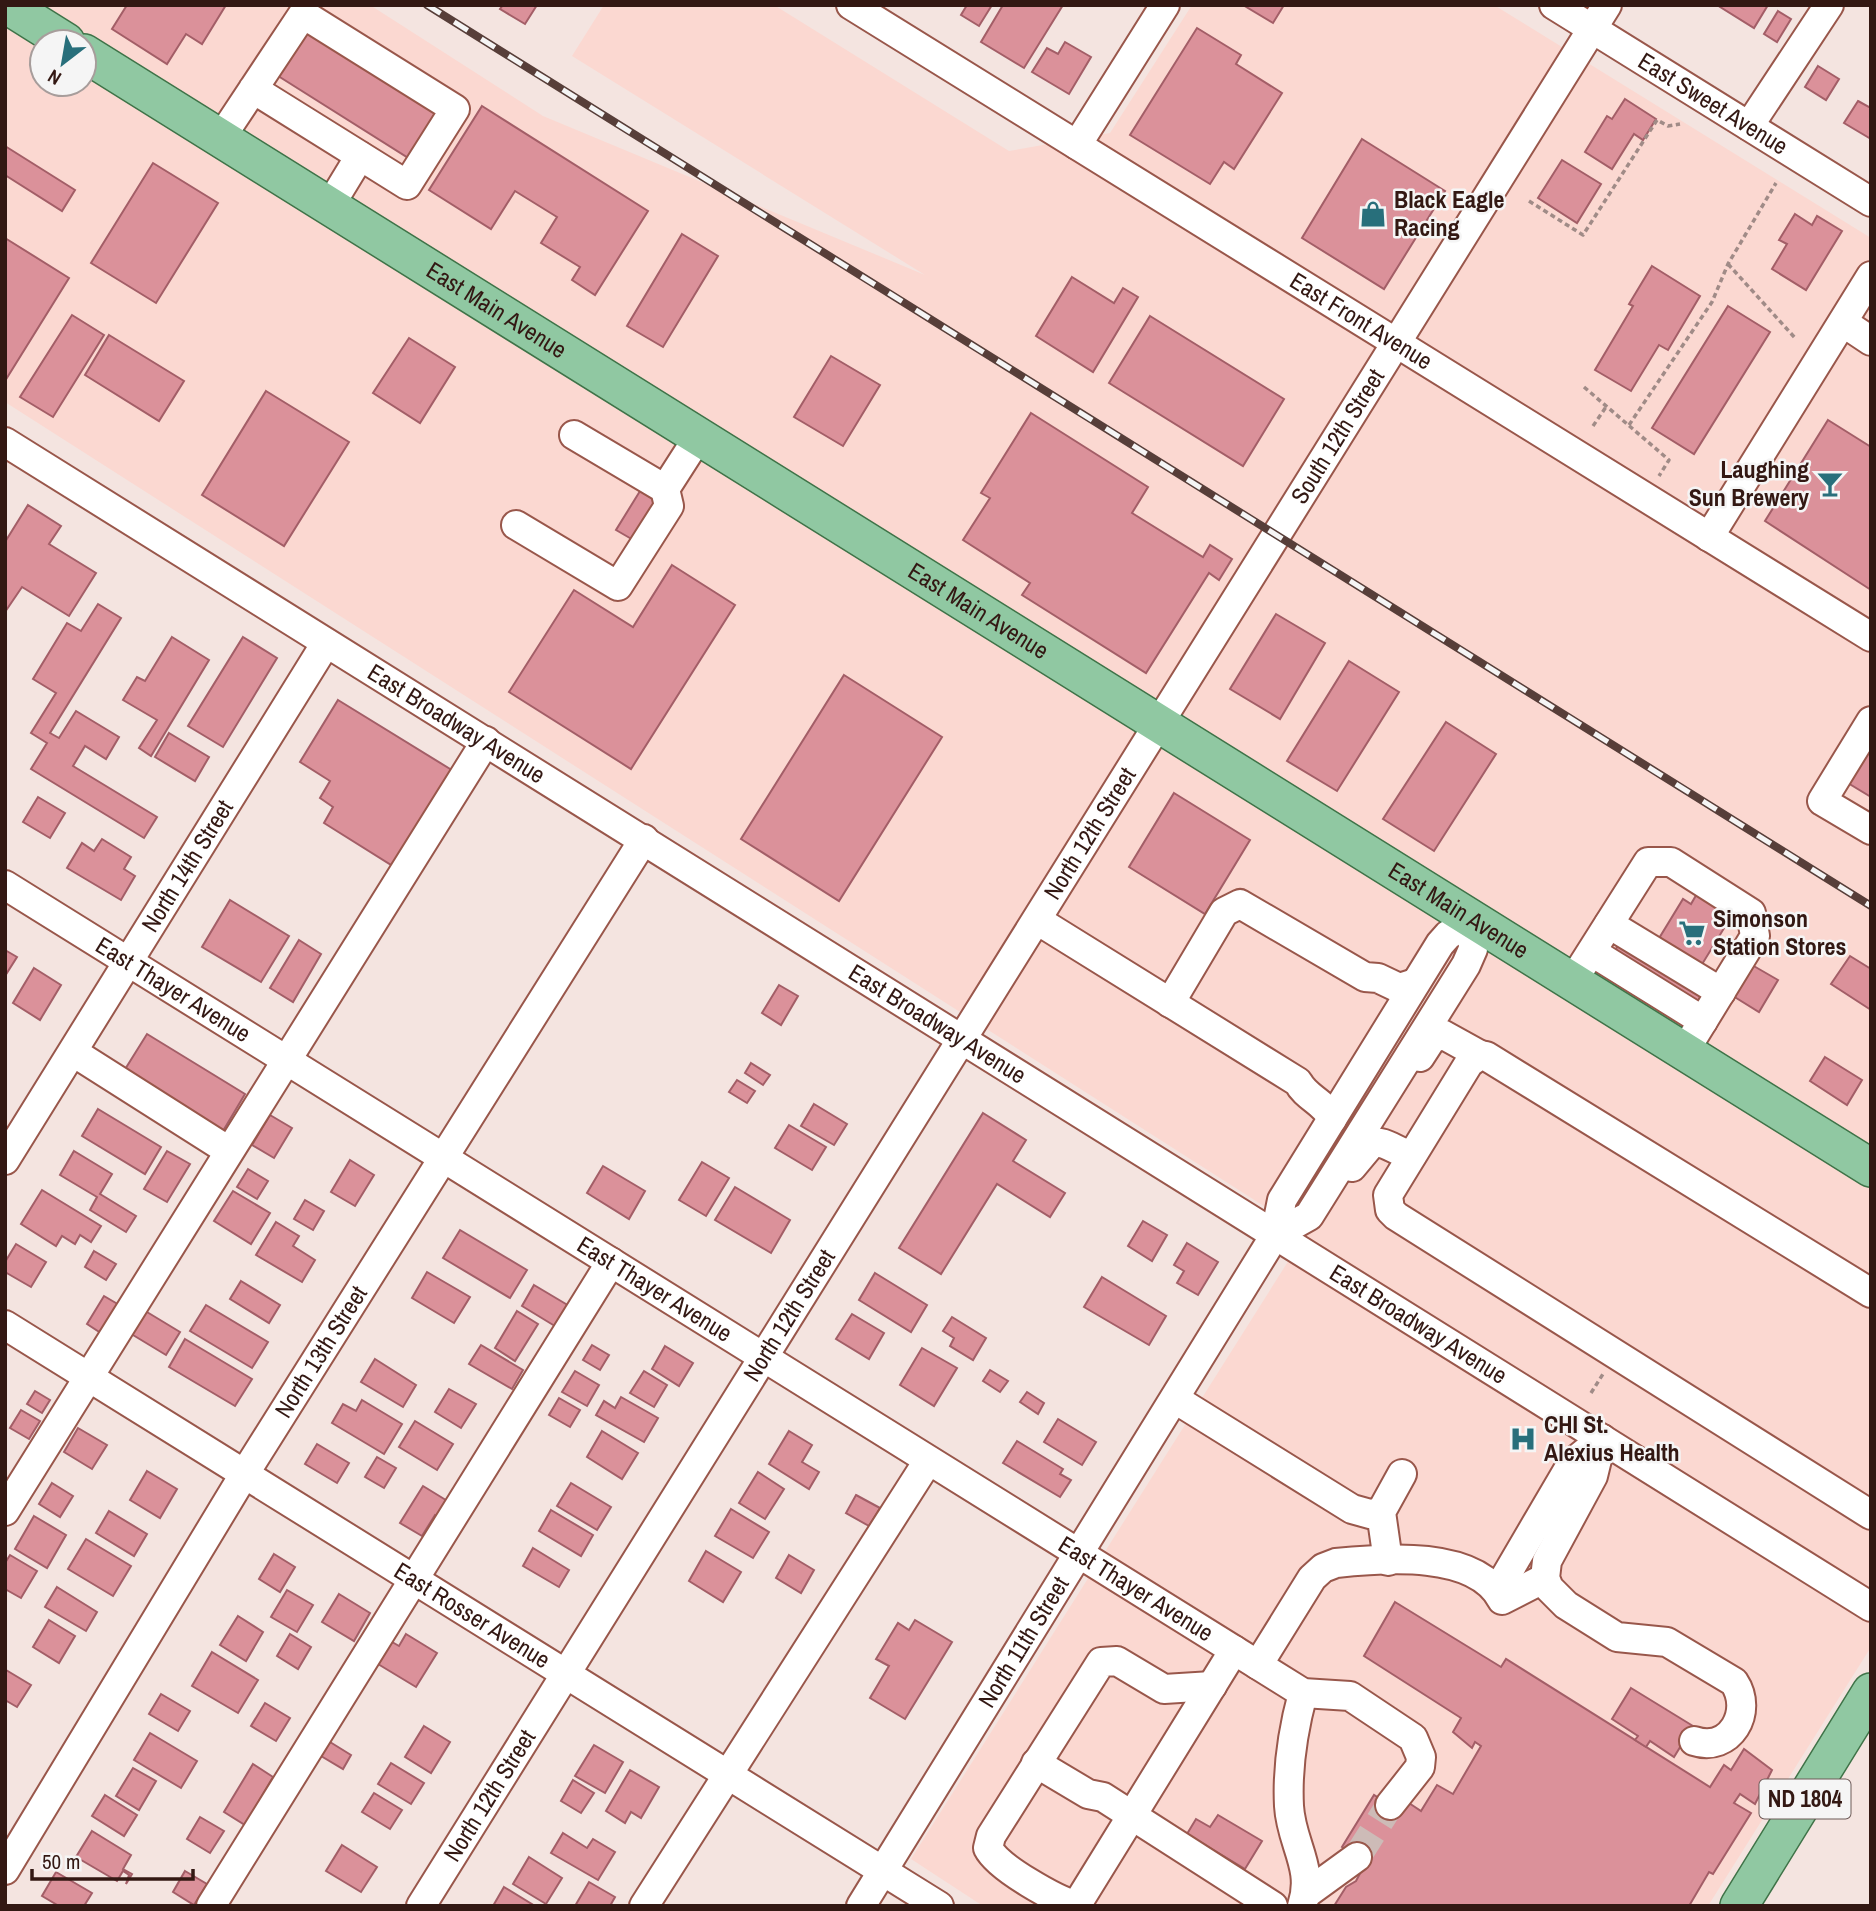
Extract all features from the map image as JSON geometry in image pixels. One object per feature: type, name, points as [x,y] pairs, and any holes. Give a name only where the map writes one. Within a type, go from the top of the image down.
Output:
[{"type":"main road","points":[[7,5],[44,28]]},
{"type":"main road","name":"East Main Avenue","points":[[98,62],[1472,919],[1582,967],[1684,1052],[1871,1168]]},
{"type":"main road","name":"ND 1804","points":[[1739,1906],[1871,1692]]},
{"type":"street","name":"East Front Avenue","points":[[851,5],[1871,637]]},
{"type":"street","points":[[1077,145],[1165,5]]},
{"type":"street","name":"East Sweet Avenue","points":[[1555,5],[1600,17],[1749,126],[1871,202]]},
{"type":"street","points":[[1749,126],[1829,5]]},
{"type":"street","points":[[220,139],[253,89],[303,14],[456,109],[407,186],[253,89]]},
{"type":"street","name":"South 12th Street","points":[[1159,723],[1600,17]]},
{"type":"street","points":[[329,207],[360,156]]},
{"type":"street","points":[[1709,537],[1871,276]]},
{"type":"street","points":[[1844,323],[1871,341]]},
{"type":"street","points":[[574,435],[665,489]]},
{"type":"street","points":[[516,525],[618,586],[669,506],[665,489],[699,436]]},
{"type":"street","name":"East Broadway Avenue","points":[[8,449],[644,839],[1871,1607]]},
{"type":"street","name":"North 14th Street","points":[[5,1160],[326,643]]},
{"type":"street","name":"North 12th Street","points":[[421,1906],[1159,723]]},
{"type":"street","points":[[1870,725],[1822,800],[1871,831]]},
{"type":"street","points":[[5,1511],[486,741]]},
{"type":"street","name":"North 13th Street","points":[[5,1870],[245,1474],[644,839]]},
{"type":"street","points":[[1648,970],[1582,967],[1648,862],[1671,862],[1751,913],[1755,936],[1684,1052]]},
{"type":"street","name":"East Thayer Avenue","points":[[5,885],[1303,1693]]},
{"type":"street","points":[[1170,1003],[1224,912],[1240,904],[1365,977],[1378,978],[1476,1042],[1480,1055]]},
{"type":"street","points":[[1275,1235],[1282,1200],[1349,1110],[1414,1004],[1448,935],[1472,919]]},
{"type":"street","points":[[1037,920],[1298,1082],[1306,1094],[1349,1110],[1402,1141],[1412,1155]]},
{"type":"street","points":[[1609,924],[1648,970],[1684,992],[1703,1021]]},
{"type":"street","points":[[1684,992],[1721,992]]},
{"type":"street","points":[[1391,1084],[1414,1004]]},
{"type":"street","points":[[1275,1235],[1308,1216],[1326,1189],[1349,1110],[1410,1071],[1431,1040],[1446,1034],[1480,1055],[1493,1058],[1871,1293]]},
{"type":"street","points":[[73,1052],[229,1151]]},
{"type":"street","points":[[1480,1055],[1469,1063],[1388,1195],[1390,1210],[1871,1515]]},
{"type":"street","points":[[1326,1189],[1351,1169],[1372,1143],[1383,1143],[1401,1153],[1412,1155]]},
{"type":"street","name":"North 11th Street","points":[[861,1906],[1275,1235]]},
{"type":"street","points":[[211,1906],[412,1577],[611,1262]]},
{"type":"street","name":"East Rosser Avenue","points":[[5,1325],[939,1906]]},
{"type":"street","points":[[1175,1399],[1352,1509],[1370,1514],[1381,1512]]},
{"type":"street","points":[[1602,1439],[1593,1476],[1547,1561],[1545,1578],[1549,1588],[1566,1605],[1617,1637],[1667,1642],[1734,1682],[1742,1699],[1742,1709],[1734,1730],[1716,1744],[1705,1745],[1694,1741]]},
{"type":"street","points":[[1497,1591],[1572,1463],[1602,1439]]},
{"type":"street","points":[[644,1906],[730,1776],[928,1461]]},
{"type":"street","points":[[1388,1562],[1381,1512],[1402,1474]]},
{"type":"street","points":[[1258,1665],[1311,1578],[1323,1569],[1351,1562],[1443,1562],[1463,1567],[1489,1582],[1502,1600],[1545,1578]]},
{"type":"street","points":[[1212,1686],[1164,1689],[1117,1661],[1106,1660],[1096,1666],[991,1836],[988,1848],[997,1860],[1058,1899],[1077,1906],[1132,1817],[1234,1650]]},
{"type":"street","points":[[1304,1900],[1306,1868],[1296,1841],[1289,1808],[1290,1755],[1303,1693],[1350,1696],[1413,1738],[1421,1757],[1420,1767],[1390,1805]]},
{"type":"street","points":[[1036,1762],[1088,1794],[1102,1797],[1273,1906]]},
{"type":"street","points":[[1304,1900],[1357,1857]]},
{"type":"path","points":[[1529,201],[1583,234],[1657,120],[1668,126],[1680,124]]},
{"type":"path","points":[[1629,425],[1712,302],[1728,264],[1776,183]]},
{"type":"path","points":[[1728,264],[1796,339]]},
{"type":"path","points":[[1584,387],[1669,460],[1647,496]]},
{"type":"path","points":[[1593,426],[1606,407]]},
{"type":"path","points":[[1591,1392],[1608,1367]]},
{"type":"shaded area","points":[[5,5],[370,5],[543,116],[925,275],[572,56],[604,5],[774,5],[1009,151],[1110,133],[1192,5],[1494,5],[1871,238],[1871,1647],[1708,1906],[983,1906],[911,1859],[1306,1233],[5,402]]},
{"type":"building","points":[[127,5],[226,5],[202,44],[186,34],[167,64],[112,29]]},
{"type":"building","points":[[503,5],[537,5],[525,24],[500,9]]},
{"type":"building","points":[[967,5],[992,5],[979,26],[961,15]]},
{"type":"building","points":[[1003,5],[1063,5],[1024,68],[981,42]]},
{"type":"building","points":[[1243,5],[1284,5],[1273,23]]},
{"type":"building","points":[[1717,5],[1768,5],[1754,28]]},
{"type":"building","points":[[1778,11],[1791,19],[1777,42],[1764,34]]},
{"type":"building","points":[[305,26],[440,110],[410,159],[275,74]]},
{"type":"building","points":[[1197,28],[1241,55],[1236,64],[1282,93],[1234,169],[1224,162],[1210,184],[1130,135]]},
{"type":"building","points":[[1065,42],[1091,57],[1069,94],[1032,72],[1047,48],[1058,54]]},
{"type":"building","points":[[1818,66],[1839,79],[1826,100],[1805,87]]},
{"type":"building","points":[[1625,99],[1656,119],[1643,140],[1634,134],[1612,169],[1585,152],[1607,116],[1612,119]]},
{"type":"building","points":[[1858,101],[1871,108],[1871,139],[1844,123]]},
{"type":"building","points":[[482,106],[648,211],[595,295],[572,280],[580,267],[541,243],[557,217],[515,191],[491,229],[429,190]]},
{"type":"building","name":"Black Eagle Racing","points":[[1362,139],[1445,191],[1384,289],[1302,238]]},
{"type":"building","points":[[5,146],[75,190],[62,211],[5,175]]},
{"type":"building","points":[[1562,160],[1601,184],[1577,223],[1538,198]]},
{"type":"building","points":[[153,163],[218,203],[156,303],[91,263]]},
{"type":"building","points":[[1795,214],[1812,225],[1817,216],[1842,231],[1806,290],[1772,269],[1787,244],[1779,240]]},
{"type":"building","points":[[682,234],[718,256],[663,347],[627,326]]},
{"type":"building","points":[[5,238],[69,278],[5,381]]},
{"type":"building","points":[[1652,266],[1700,296],[1668,350],[1659,345],[1631,391],[1595,370],[1633,306],[1629,304]]},
{"type":"building","points":[[1072,277],[1114,303],[1123,288],[1138,297],[1093,372],[1036,336]]},
{"type":"building","points":[[1728,306],[1770,332],[1694,454],[1652,428]]},
{"type":"building","points":[[72,315],[104,335],[53,417],[20,397]]},
{"type":"building","points":[[1150,316],[1284,399],[1243,466],[1109,383]]},
{"type":"building","points":[[109,335],[184,381],[159,421],[85,375]]},
{"type":"building","points":[[409,338],[455,367],[420,423],[373,393]]},
{"type":"building","points":[[831,356],[880,385],[843,446],[794,417]]},
{"type":"building","points":[[266,391],[349,442],[284,546],[202,495]]},
{"type":"building","points":[[1031,413],[1148,487],[1132,513],[1203,557],[1210,545],[1232,559],[1219,580],[1209,573],[1146,673],[1022,595],[1030,583],[963,540],[990,498],[981,493]]},
{"type":"building","name":"Laughing Sun Brewery","points":[[1828,420],[1871,447],[1871,590],[1765,521]]},
{"type":"building","points":[[640,491],[658,502],[635,541],[616,530]]},
{"type":"building","points":[[28,505],[61,526],[49,544],[96,573],[69,616],[22,587],[5,612],[5,542]]},
{"type":"building","points":[[672,565],[735,605],[631,769],[509,692],[574,590],[633,627]]},
{"type":"building","points":[[98,604],[121,618],[50,733],[59,738],[76,711],[119,737],[106,759],[85,746],[73,766],[157,817],[144,838],[31,769],[47,743],[31,733],[56,693],[33,679],[67,623],[81,631]]},
{"type":"building","points":[[1276,614],[1325,643],[1280,719],[1230,689]]},
{"type":"building","points":[[172,637],[209,660],[151,756],[139,748],[157,720],[123,700],[137,677],[145,681]]},
{"type":"building","points":[[243,637],[277,658],[223,747],[188,726]]},
{"type":"building","points":[[1349,661],[1399,692],[1337,791],[1287,761]]},
{"type":"building","points":[[844,675],[942,737],[839,901],[741,839]]},
{"type":"building","points":[[338,700],[455,772],[396,868],[324,823],[333,807],[320,798],[330,781],[300,762]]},
{"type":"building","points":[[1446,722],[1496,754],[1434,851],[1383,819]]},
{"type":"building","points":[[169,733],[209,757],[195,781],[155,757]]},
{"type":"building","points":[[1871,746],[1871,797],[1843,780]]},
{"type":"building","points":[[1174,793],[1250,840],[1205,914],[1129,867]]},
{"type":"building","points":[[38,797],[65,813],[50,838],[23,822]]},
{"type":"building","points":[[102,839],[131,857],[124,869],[135,876],[121,900],[67,868],[82,843],[94,851]]},
{"type":"building","points":[[1698,892],[1728,910],[1720,922],[1726,925],[1701,966],[1658,940],[1683,899],[1691,904]]},
{"type":"building","points":[[230,900],[289,936],[261,982],[202,947]]},
{"type":"building","points":[[299,940],[321,954],[293,1002],[270,988]]},
{"type":"building","points":[[1620,942],[1709,996],[1697,1016],[1609,961]]},
{"type":"building","points":[[5,950],[17,957],[5,976]]},
{"type":"building","points":[[1850,956],[1871,969],[1871,1010],[1831,984]]},
{"type":"building","points":[[1752,965],[1778,980],[1759,1012],[1733,996]]},
{"type":"building","points":[[34,968],[61,985],[40,1020],[13,1003]]},
{"type":"building","points":[[779,985],[798,996],[781,1025],[762,1013]]},
{"type":"building","points":[[147,1034],[245,1094],[223,1131],[124,1071]]},
{"type":"building","points":[[1825,1057],[1862,1080],[1847,1105],[1810,1081]]},
{"type":"building","points":[[751,1063],[770,1075],[763,1085],[745,1073]]},
{"type":"building","points":[[737,1080],[755,1091],[747,1103],[729,1092]]},
{"type":"building","points":[[814,1104],[847,1124],[834,1145],[801,1126]]},
{"type":"building","points":[[98,1109],[161,1147],[145,1174],[82,1136]]},
{"type":"building","points":[[983,1113],[1026,1140],[1013,1161],[1065,1193],[1050,1217],[997,1184],[941,1274],[899,1248]]},
{"type":"building","points":[[270,1115],[292,1128],[274,1158],[252,1145]]},
{"type":"building","points":[[789,1125],[826,1147],[812,1170],[775,1148]]},
{"type":"building","points":[[74,1151],[112,1174],[100,1194],[136,1216],[126,1232],[90,1210],[97,1197],[60,1175]]},
{"type":"building","points":[[167,1151],[190,1164],[167,1202],[144,1189]]},
{"type":"building","points":[[350,1160],[374,1175],[355,1206],[331,1192]]},
{"type":"building","points":[[702,1162],[729,1178],[706,1216],[679,1200]]},
{"type":"building","points":[[603,1166],[645,1191],[629,1219],[587,1193]]},
{"type":"building","points":[[248,1169],[268,1181],[257,1199],[237,1187]]},
{"type":"building","points":[[735,1187],[790,1220],[771,1253],[715,1220]]},
{"type":"building","points":[[42,1190],[101,1226],[91,1242],[80,1235],[75,1244],[62,1236],[56,1246],[21,1224]]},
{"type":"building","points":[[233,1191],[270,1213],[251,1244],[214,1221]]},
{"type":"building","points":[[305,1200],[324,1211],[313,1230],[294,1219]]},
{"type":"building","points":[[1143,1221],[1167,1235],[1152,1261],[1128,1246]]},
{"type":"building","points":[[276,1222],[299,1236],[293,1246],[315,1260],[302,1282],[256,1255]]},
{"type":"building","points":[[460,1230],[527,1270],[510,1298],[443,1258]]},
{"type":"building","points":[[1187,1243],[1218,1262],[1198,1295],[1177,1283],[1184,1271],[1174,1265]]},
{"type":"building","points":[[16,1244],[46,1262],[31,1287],[5,1272],[5,1262]]},
{"type":"building","points":[[94,1251],[116,1264],[106,1280],[85,1267]]},
{"type":"building","points":[[427,1272],[470,1297],[454,1323],[412,1298]]},
{"type":"building","points":[[875,1273],[927,1305],[911,1332],[859,1300]]},
{"type":"building","points":[[1102,1277],[1166,1316],[1149,1345],[1084,1307]]},
{"type":"building","points":[[241,1281],[280,1305],[269,1323],[230,1299]]},
{"type":"building","points":[[534,1285],[576,1310],[563,1331],[522,1306]]},
{"type":"building","points":[[104,1296],[121,1306],[104,1335],[87,1324]]},
{"type":"building","points":[[206,1305],[268,1342],[252,1368],[190,1331]]},
{"type":"building","points":[[142,1309],[180,1332],[166,1355],[128,1332]]},
{"type":"building","points":[[517,1311],[538,1324],[515,1361],[495,1348]]},
{"type":"building","points":[[852,1314],[884,1333],[869,1359],[836,1339]]},
{"type":"building","points":[[952,1317],[986,1338],[973,1360],[950,1346],[954,1338],[943,1331]]},
{"type":"building","points":[[185,1339],[252,1379],[235,1406],[169,1367]]},
{"type":"building","points":[[481,1345],[523,1370],[512,1389],[469,1364]]},
{"type":"building","points":[[592,1345],[609,1355],[600,1370],[583,1360]]},
{"type":"building","points":[[665,1346],[693,1363],[679,1386],[652,1369]]},
{"type":"building","points":[[922,1348],[957,1368],[934,1406],[900,1385]]},
{"type":"building","points":[[375,1359],[416,1385],[403,1407],[361,1382]]},
{"type":"building","points":[[990,1370],[1008,1381],[1000,1392],[983,1381]]},
{"type":"building","points":[[575,1371],[599,1385],[587,1406],[562,1392]]},
{"type":"building","points":[[644,1371],[667,1385],[654,1407],[630,1393]]},
{"type":"building","points":[[449,1389],[476,1404],[461,1428],[435,1412]]},
{"type":"building","points":[[35,1391],[50,1400],[42,1413],[27,1404]]},
{"type":"building","points":[[1027,1392],[1044,1403],[1038,1414],[1020,1402]]},
{"type":"building","points":[[621,1397],[658,1418],[644,1442],[596,1415],[604,1401],[615,1408]]},
{"type":"building","points":[[559,1398],[580,1410],[570,1427],[549,1415]]},
{"type":"building","points":[[362,1400],[402,1424],[384,1454],[332,1423],[343,1404],[356,1411]]},
{"type":"building","points":[[21,1410],[40,1421],[29,1439],[10,1428]]},
{"type":"building","points":[[1058,1419],[1096,1442],[1082,1465],[1044,1442]]},
{"type":"building","points":[[415,1421],[453,1444],[437,1470],[399,1447]]},
{"type":"building","points":[[78,1428],[107,1445],[92,1469],[64,1452]]},
{"type":"building","points":[[602,1431],[638,1453],[622,1479],[587,1457]]},
{"type":"building","points":[[789,1431],[812,1445],[802,1462],[819,1472],[809,1489],[769,1464]]},
{"type":"building","points":[[1017,1441],[1063,1469],[1060,1474],[1071,1480],[1060,1497],[1003,1463]]},
{"type":"building","points":[[317,1444],[349,1463],[337,1483],[305,1464]]},
{"type":"building","points":[[377,1457],[396,1468],[384,1488],[365,1477]]},
{"type":"building","points":[[147,1471],[177,1489],[160,1518],[130,1500]]},
{"type":"building","points":[[758,1472],[784,1489],[765,1519],[739,1503]]},
{"type":"building","points":[[52,1483],[73,1496],[60,1517],[39,1504]]},
{"type":"building","points":[[571,1483],[611,1507],[597,1530],[557,1506]]},
{"type":"building","points":[[423,1486],[454,1505],[445,1521],[435,1515],[422,1536],[400,1523]]},
{"type":"building","points":[[856,1495],[880,1508],[869,1526],[846,1513]]},
{"type":"building","points":[[731,1509],[769,1532],[753,1558],[715,1536]]},
{"type":"building","points":[[551,1510],[593,1535],[581,1556],[539,1531]]},
{"type":"building","points":[[109,1511],[147,1534],[134,1556],[96,1533]]},
{"type":"building","points":[[34,1516],[66,1535],[47,1568],[15,1549]]},
{"type":"building","points":[[86,1539],[131,1566],[113,1596],[68,1569]]},
{"type":"building","points":[[533,1548],[569,1570],[559,1587],[523,1566]]},
{"type":"building","points":[[706,1551],[741,1572],[723,1602],[689,1581]]},
{"type":"building","points":[[274,1554],[295,1567],[280,1592],[259,1579]]},
{"type":"building","points":[[10,1555],[37,1571],[21,1598],[5,1589],[5,1563]]},
{"type":"building","points":[[789,1555],[814,1570],[801,1593],[776,1578]]},
{"type":"building","points":[[57,1587],[97,1612],[86,1631],[45,1607]]},
{"type":"building","points":[[287,1590],[313,1605],[297,1632],[271,1617]]},
{"type":"building","points":[[339,1594],[370,1613],[354,1641],[322,1622]]},
{"type":"building","points":[[1395,1602],[1501,1667],[1506,1659],[1710,1787],[1724,1765],[1731,1770],[1744,1749],[1772,1770],[1755,1804],[1740,1794],[1734,1803],[1751,1813],[1713,1874],[1709,1872],[1689,1906],[1334,1906],[1346,1887],[1356,1881],[1366,1862],[1342,1847],[1374,1795],[1402,1813],[1409,1803],[1421,1811],[1437,1785],[1453,1794],[1481,1746],[1475,1742],[1472,1748],[1453,1732],[1461,1718],[1364,1656]]},
{"type":"building","points":[[238,1616],[263,1632],[246,1661],[220,1645]]},
{"type":"building","points":[[49,1620],[75,1636],[59,1663],[33,1647]]},
{"type":"building","points":[[915,1620],[952,1642],[905,1719],[870,1698],[889,1666],[876,1659],[898,1623],[909,1630]]},
{"type":"building","points":[[290,1634],[311,1647],[298,1669],[277,1656]]},
{"type":"building","points":[[406,1634],[437,1653],[416,1687],[373,1661],[387,1639],[399,1646]]},
{"type":"building","points":[[212,1652],[258,1680],[238,1713],[192,1686]]},
{"type":"building","points":[[6,1670],[31,1685],[17,1707],[5,1700]]},
{"type":"building","points":[[1631,1688],[1693,1726],[1674,1757],[1650,1741],[1646,1747],[1635,1740],[1638,1736],[1612,1719]]},
{"type":"building","points":[[161,1694],[190,1711],[178,1731],[149,1714]]},
{"type":"building","points":[[265,1703],[290,1718],[276,1741],[251,1726]]},
{"type":"building","points":[[424,1726],[450,1742],[431,1773],[405,1757]]},
{"type":"building","points":[[150,1733],[197,1761],[181,1788],[134,1760]]},
{"type":"building","points":[[330,1742],[351,1755],[343,1769],[321,1756]]},
{"type":"building","points":[[594,1745],[623,1762],[605,1793],[575,1776]]},
{"type":"building","points":[[391,1763],[424,1783],[411,1804],[378,1784]]},
{"type":"building","points":[[253,1764],[273,1777],[245,1825],[224,1812]]},
{"type":"building","points":[[133,1768],[156,1781],[139,1810],[116,1796]]},
{"type":"building","points":[[630,1770],[659,1787],[641,1818],[631,1812],[625,1823],[606,1811]]},
{"type":"building","points":[[573,1780],[594,1793],[581,1813],[561,1801]]},
{"type":"building","points":[[374,1793],[402,1810],[390,1829],[362,1812]]},
{"type":"building","points":[[105,1795],[137,1815],[124,1836],[92,1816]]},
{"type":"building","points":[[1218,1815],[1262,1841],[1245,1869],[1187,1834],[1196,1819],[1210,1827]]},
{"type":"building","points":[[200,1817],[224,1831],[210,1853],[187,1839]]},
{"type":"building","points":[[92,1831],[131,1855],[123,1869],[132,1874],[126,1884],[129,1875],[123,1871],[117,1881],[76,1857]]},
{"type":"building","points":[[563,1833],[587,1848],[593,1839],[615,1852],[598,1880],[551,1853]]},
{"type":"building","points":[[342,1845],[377,1867],[361,1892],[326,1871]]},
{"type":"building","points":[[529,1857],[562,1878],[546,1904],[513,1884]]},
{"type":"building","points":[[185,1871],[207,1884],[194,1905],[173,1892]]},
{"type":"building","points":[[56,1872],[92,1893],[84,1906],[59,1906],[42,1896]]},
{"type":"building","points":[[589,1882],[615,1897],[610,1906],[575,1906]]},
{"type":"building","points":[[504,1887],[535,1906],[493,1906]]},
{"type":"tunnel","points":[[1357,1857],[1390,1805]]},
{"type":"railway","points":[[427,5],[1871,906]]},
{"type":"place","name":"Black Eagle Racing","points":[[1373,214]]},
{"type":"place","name":"Laughing Sun Brewery","points":[[1830,484]]},
{"type":"place","name":"Simonson Station Stores","points":[[1692,933]]},
{"type":"place","name":"CHI St. Alexius Health","points":[[1523,1439]]}]
